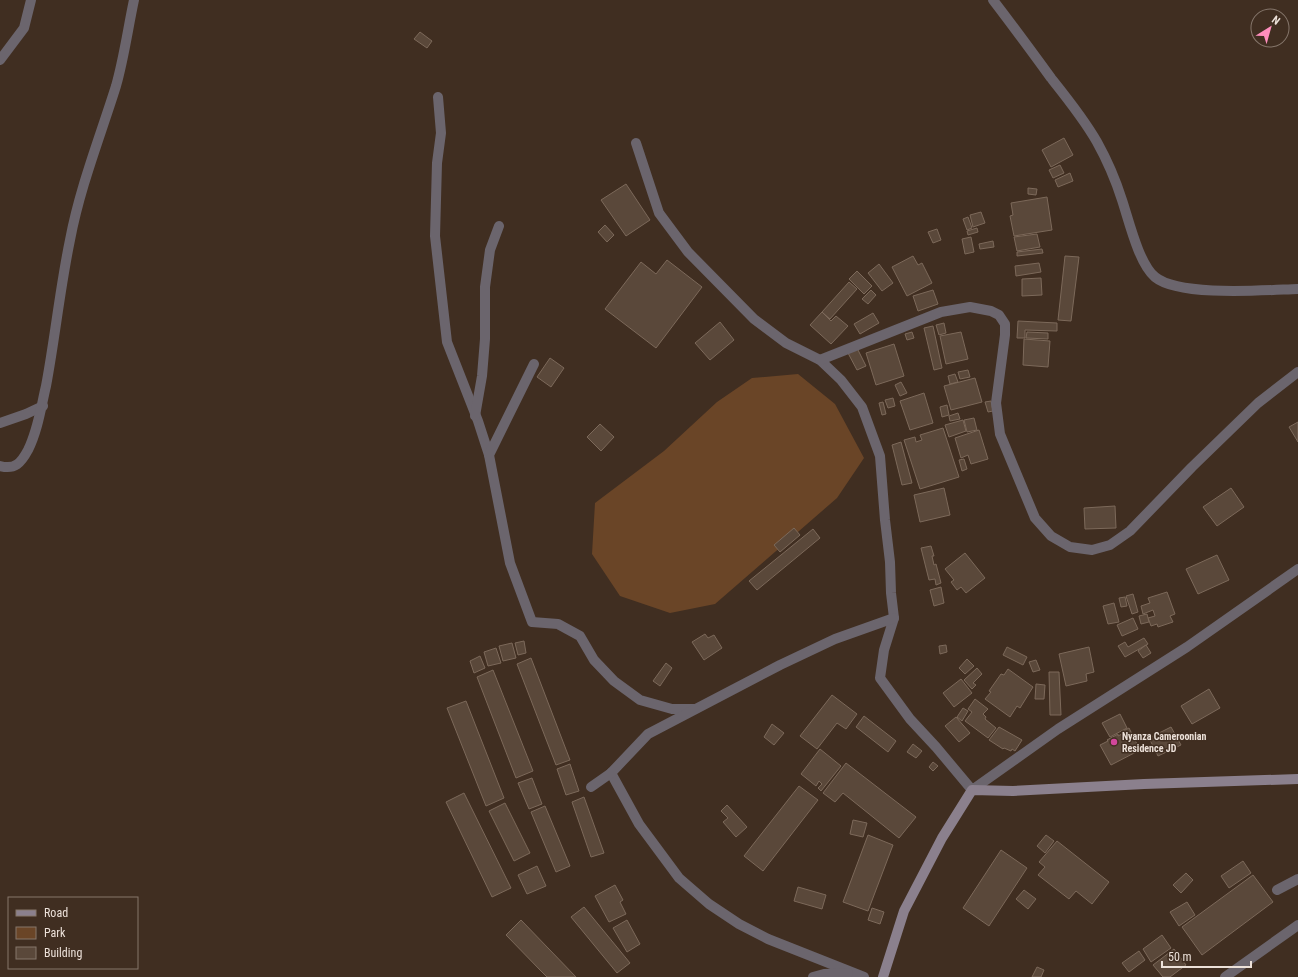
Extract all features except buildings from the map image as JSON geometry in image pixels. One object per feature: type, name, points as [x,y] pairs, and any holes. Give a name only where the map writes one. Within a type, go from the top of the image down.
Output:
[{"type":"main road","points":[[883,977],[904,911],[942,838],[972,790],[1013,791],[1144,784],[1298,779]]},
{"type":"street","points":[[0,60],[24,28],[31,0]]},
{"type":"street","points":[[0,466],[8,468],[14,467],[24,457],[33,438],[43,406],[70,238],[86,178],[116,84],[134,0]]},
{"type":"street","points":[[993,0],[1066,97],[1098,144],[1121,198],[1142,260],[1147,269],[1156,278],[1177,286],[1189,288],[1246,291],[1298,289]]},
{"type":"street","points":[[438,97],[441,133],[437,163],[435,236],[447,342],[489,455],[510,563],[532,622],[558,624],[580,636],[594,660],[614,681],[640,700],[672,709],[695,709]]},
{"type":"street","points":[[636,143],[659,213],[688,252],[754,319],[786,343],[820,360],[841,380],[862,407],[880,456],[884,520],[890,562],[891,593],[894,618],[884,650],[880,678],[910,719],[972,790],[1058,729],[1186,647],[1298,569]]},
{"type":"street","points":[[475,416],[482,376],[485,339],[485,287],[490,250],[499,226]]},
{"type":"street","points":[[820,360],[941,312],[970,307],[991,311],[999,316],[1005,324],[1005,335],[996,403],[1000,434],[1008,457],[1035,518],[1051,536],[1070,547],[1092,550],[1110,545],[1130,531],[1192,467],[1258,403],[1298,372]]},
{"type":"street","points":[[489,455],[534,364]]},
{"type":"street","points":[[0,423],[43,406]]},
{"type":"street","points":[[591,787],[611,773],[648,734],[780,665],[835,639],[894,618]]},
{"type":"street","points":[[611,773],[643,830],[679,878],[709,904],[738,924],[762,936],[864,977]]},
{"type":"street","points":[[1277,890],[1298,879]]},
{"type":"street","points":[[1225,977],[1298,925]]},
{"type":"street","points":[[813,977],[824,974],[852,972]]},
{"type":"green space","points":[[798,374],[835,404],[864,458],[837,498],[715,604],[670,613],[620,596],[592,554],[595,503],[664,451],[717,402],[752,378]]},
{"type":"place","name":"Nyanza Cameroonian Residence JD","points":[[1114,742]]}]
